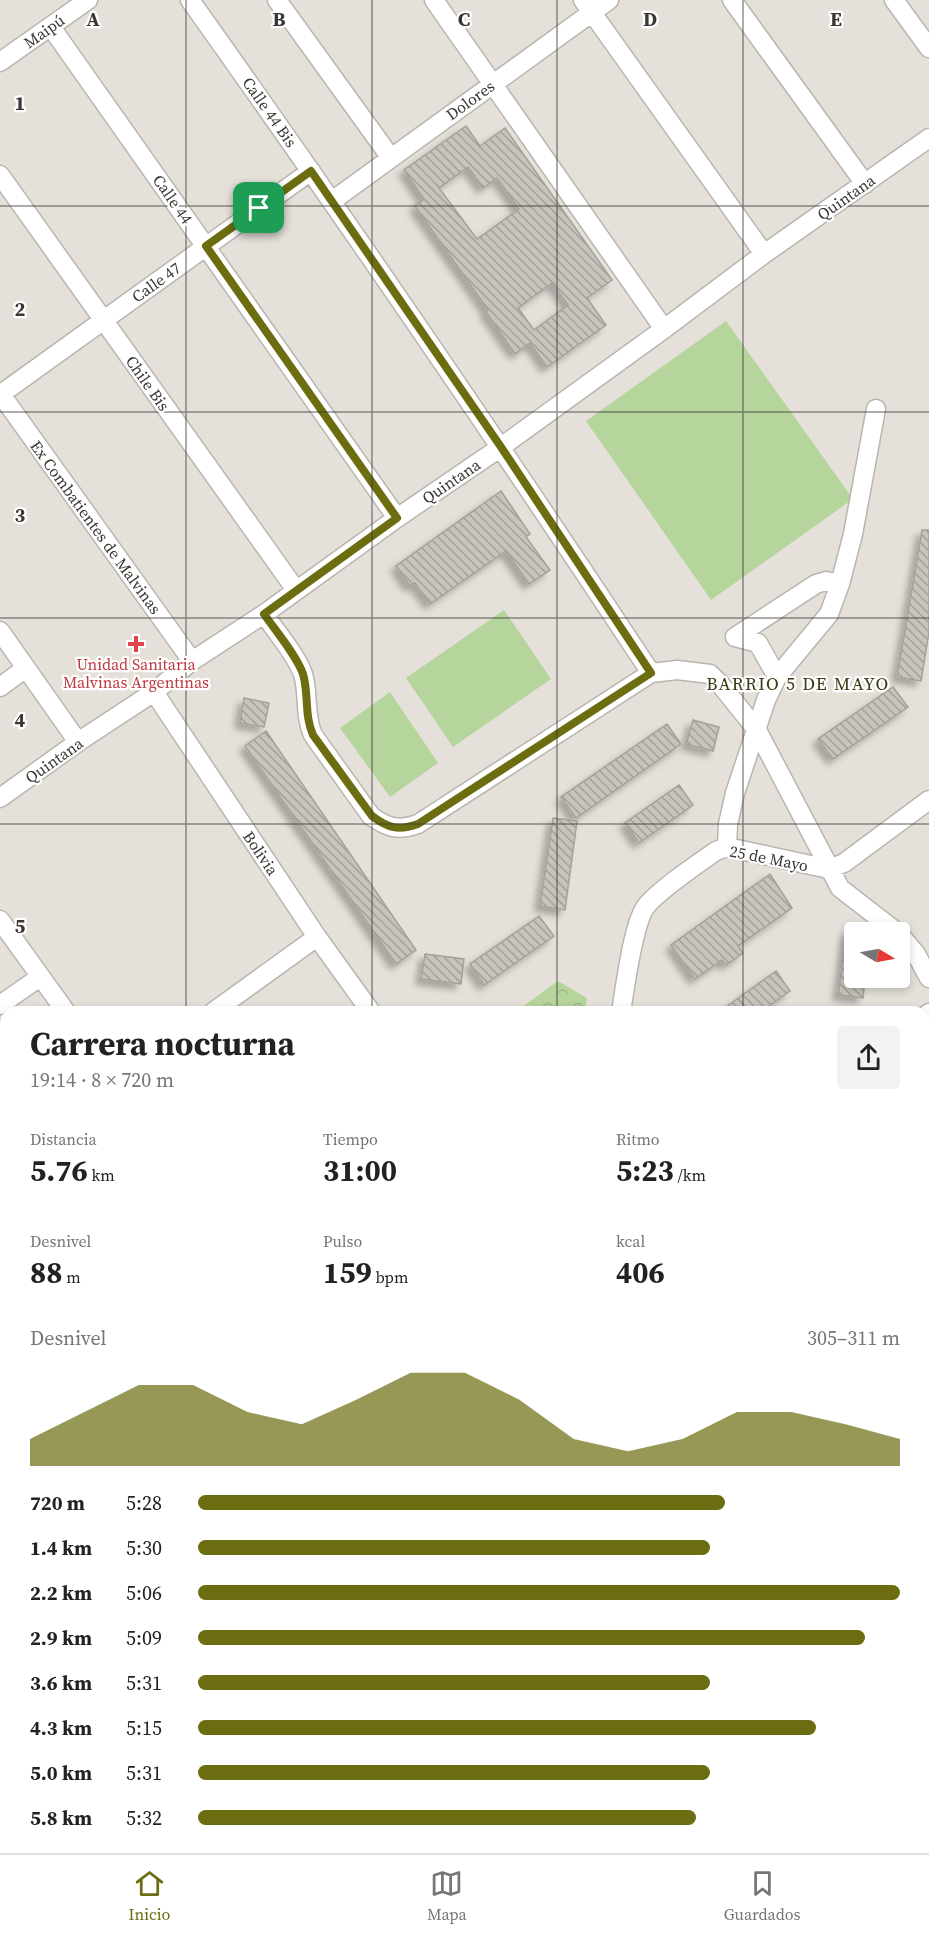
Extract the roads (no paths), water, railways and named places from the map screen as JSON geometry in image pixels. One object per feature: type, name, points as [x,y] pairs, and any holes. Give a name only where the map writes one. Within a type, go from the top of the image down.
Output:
[{"type":"street","name":"Maipú","points":[[0,63],[88,0]]},
{"type":"street","name":"Calle 44 Bis","points":[[190,0],[501,447],[651,673]]},
{"type":"street","points":[[277,0],[391,158]]},
{"type":"street","points":[[434,0],[664,330]]},
{"type":"street","name":"Dolores","points":[[332,201],[493,83],[587,6],[609,0]]},
{"type":"street","points":[[732,0],[865,184]]},
{"type":"street","points":[[894,0],[929,48]]},
{"type":"street","points":[[587,6],[764,254]]},
{"type":"street","name":"Calle 44","points":[[51,27],[397,518]]},
{"type":"street","name":"Quintana","points":[[0,798],[78,742],[154,692],[192,661],[264,614],[397,518],[501,447],[664,330],[764,254],[929,138]]},
{"type":"street","name":"Calle 47","points":[[1,394],[311,171]]},
{"type":"street","name":"Chile Bis","points":[[0,175],[296,590]]},
{"type":"street","name":"Ex Combatientes de Malvinas","points":[[1,394],[192,661]]},
{"type":"street","points":[[727,848],[728,824],[735,793],[766,700],[777,677],[830,614],[854,534],[876,410]]},
{"type":"street","points":[[777,677],[759,643],[735,637],[816,584],[826,581],[840,584]]},
{"type":"street","points":[[264,614],[297,662],[303,675],[308,724],[313,735],[372,816],[382,824],[393,828],[405,829],[418,824],[651,673],[677,670],[710,674],[757,730],[840,888],[884,922]]},
{"type":"street","points":[[0,631],[78,742]]},
{"type":"street","points":[[0,687],[26,668]]},
{"type":"street","name":"Bolivia","points":[[154,692],[317,937],[367,1006]]},
{"type":"street","name":"25 de Mayo","points":[[622,1006],[638,921],[645,906],[716,850],[727,848],[829,869],[844,863],[929,800]]},
{"type":"street","points":[[0,920],[62,1006]]},
{"type":"street","points":[[221,1006],[317,937]]},
{"type":"street","points":[[910,947],[929,978]]},
{"type":"street","points":[[0,1005],[40,977]]},
{"type":"place","name":"Unidad Sanitaria Malvinas Argentinas","points":[[136,644]]},
{"type":"district","name":"BARRIO 5 DE MAYO","points":[[798,683]]}]
